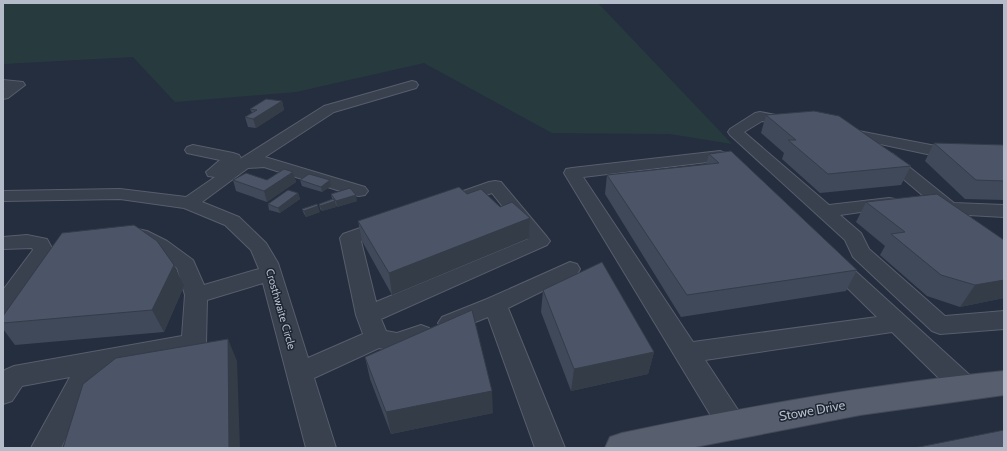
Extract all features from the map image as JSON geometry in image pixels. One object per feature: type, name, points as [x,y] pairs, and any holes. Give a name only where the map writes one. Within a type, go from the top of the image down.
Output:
[{"type":"main road","name":"Stowe Drive","points":[[622,448],[732,425],[845,405],[965,387],[1004,383]]},
{"type":"street","points":[[3,84],[19,85],[3,95]]},
{"type":"street","points":[[182,202],[329,109],[412,85]]},
{"type":"street","points":[[806,125],[760,116],[736,132],[854,237],[860,252],[940,326],[1004,320]]},
{"type":"street","points":[[829,129],[941,152],[1004,158]]},
{"type":"street","points":[[860,135],[973,228]]},
{"type":"street","points":[[182,202],[232,158],[193,150]]},
{"type":"street","points":[[732,425],[572,173],[720,156],[743,178]]},
{"type":"street","points":[[244,164],[265,162],[359,191]]},
{"type":"street","points":[[368,315],[540,241],[495,186],[437,206]]},
{"type":"street","name":"Crosthwaite Circle","points":[[3,196],[120,194],[182,202],[232,221],[260,247],[272,273],[321,448]]},
{"type":"street","points":[[825,211],[908,201],[942,203],[1004,211]]},
{"type":"street","points":[[377,338],[368,315],[350,238],[401,220]]},
{"type":"street","points":[[3,393],[14,377],[194,343],[196,295],[186,265],[160,245],[140,235],[118,236]]},
{"type":"street","points":[[3,243],[27,241],[40,243],[43,250],[37,261],[3,306]]},
{"type":"street","points":[[823,253],[965,387]]},
{"type":"street","points":[[300,373],[377,338],[398,343],[495,305],[570,269]]},
{"type":"street","points":[[196,295],[272,273]]},
{"type":"street","points":[[495,305],[550,448]]},
{"type":"street","points":[[687,353],[897,323]]},
{"type":"street","points":[[46,448],[90,363]]},
{"type":"green space","points":[[3,3],[598,3],[732,144],[670,134],[552,133],[424,63],[296,92],[175,102],[133,57],[3,64]]},
{"type":"building","points":[[266,99],[282,101],[253,119],[245,117],[257,110],[250,109]]},
{"type":"building","points":[[814,111],[839,116],[911,166],[828,174],[788,140],[796,140],[766,115]]},
{"type":"building","points":[[934,143],[1004,145],[1004,181],[976,180]]},
{"type":"building","points":[[731,151],[857,270],[687,295],[607,175],[719,163],[709,154]]},
{"type":"building","points":[[284,169],[293,172],[264,191],[233,180],[246,173],[267,180]]},
{"type":"building","points":[[309,174],[330,180],[321,187],[300,180]]},
{"type":"building","points":[[459,187],[467,194],[481,189],[500,207],[512,202],[530,218],[389,273],[358,221]]},
{"type":"building","points":[[350,188],[356,195],[336,201],[331,194]]},
{"type":"building","points":[[288,190],[298,193],[278,208],[268,204]]},
{"type":"building","points":[[937,194],[1004,240],[1004,280],[975,285],[941,275],[891,234],[905,232],[866,202]]},
{"type":"building","points":[[333,199],[335,201],[320,206],[319,204]]},
{"type":"building","points":[[317,204],[318,206],[304,211],[302,209]]},
{"type":"building","points":[[134,225],[157,241],[174,265],[152,310],[3,323],[3,316],[62,233]]},
{"type":"building","points":[[602,262],[654,352],[574,369],[543,290]]},
{"type":"building","points":[[472,310],[492,391],[386,412],[365,357]]},
{"type":"building","points":[[228,339],[229,448],[63,448],[83,384],[116,358]]},
{"type":"building","points":[[1004,430],[1004,448],[914,448]]}]
